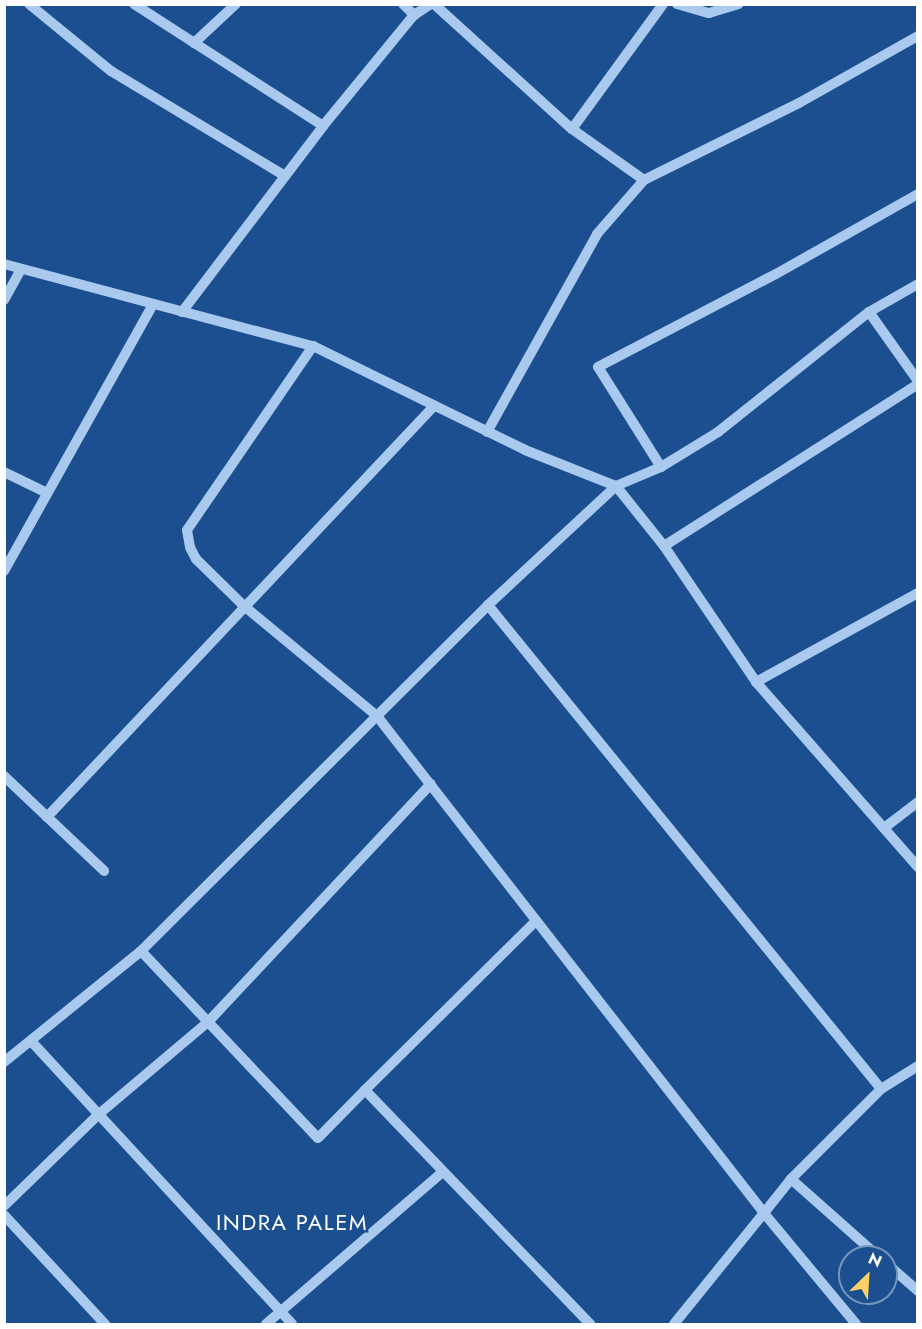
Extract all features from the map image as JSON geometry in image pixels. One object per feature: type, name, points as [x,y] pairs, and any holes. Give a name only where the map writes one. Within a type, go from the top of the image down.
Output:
[{"type":"street","points":[[29,4],[111,71],[285,176]]},
{"type":"street","points":[[134,4],[323,126]]},
{"type":"street","points":[[194,42],[236,4]]},
{"type":"street","points":[[403,4],[414,15]]},
{"type":"street","points":[[182,312],[323,126],[414,15],[432,4],[572,129],[644,180]]},
{"type":"street","points":[[572,129],[663,4]]},
{"type":"street","points":[[677,4],[709,13],[739,4]]},
{"type":"street","points":[[487,432],[597,234],[644,180],[799,103],[918,36]]},
{"type":"street","points":[[661,467],[598,367],[777,274],[918,194]]},
{"type":"street","points":[[4,264],[313,346],[487,432],[616,486],[664,546],[756,682],[918,867]]},
{"type":"street","points":[[4,300],[21,269]]},
{"type":"street","points":[[4,1062],[141,951],[488,605],[616,486],[661,467],[718,432],[869,312],[918,284]]},
{"type":"street","points":[[4,571],[153,304]]},
{"type":"street","points":[[664,546],[918,383],[869,312]]},
{"type":"street","points":[[313,346],[188,530],[190,547],[196,559],[244,606],[377,716],[764,1213],[856,1324]]},
{"type":"street","points":[[47,817],[434,406]]},
{"type":"street","points":[[4,471],[47,493]]},
{"type":"street","points":[[756,682],[918,593]]},
{"type":"street","points":[[488,605],[881,1089]]},
{"type":"street","points":[[4,776],[104,872]]},
{"type":"street","points":[[4,1206],[99,1114],[208,1022],[431,784]]},
{"type":"street","points":[[884,828],[918,802]]},
{"type":"street","points":[[141,951],[318,1138],[536,921]]},
{"type":"street","points":[[31,1041],[292,1324]]},
{"type":"street","points":[[674,1324],[791,1179],[881,1089],[918,1066]]},
{"type":"street","points":[[365,1090],[590,1324]]},
{"type":"street","points":[[266,1324],[443,1172]]},
{"type":"street","points":[[791,1179],[865,1245]]},
{"type":"street","points":[[4,1215],[105,1324]]},
{"type":"street","points":[[898,1274],[918,1291]]},
{"type":"district","name":"INDRA PALEM","points":[[292,1223]]}]
